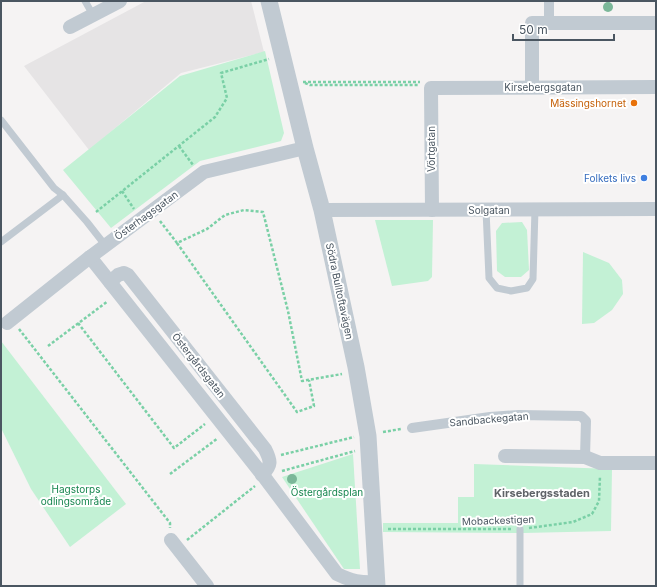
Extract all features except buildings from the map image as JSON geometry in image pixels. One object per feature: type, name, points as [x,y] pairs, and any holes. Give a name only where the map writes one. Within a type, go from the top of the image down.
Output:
[{"type":"street","points":[[70,27],[120,1]]},
{"type":"street","name":"Södra Bulltoftavägen","points":[[269,1],[305,148],[322,210],[351,370],[368,436],[377,584]]},
{"type":"street","points":[[549,1],[549,23]]},
{"type":"street","points":[[532,87],[532,23],[656,23]]},
{"type":"street","name":"Kirsebergsgatan","points":[[425,84],[532,87],[656,86]]},
{"type":"street","name":"Vörtgatan","points":[[425,84],[432,210]]},
{"type":"street","name":"Österhagsgatan","points":[[12,324],[105,245],[204,172],[305,148]]},
{"type":"street","name":"Solgatan","points":[[322,210],[656,209]]},
{"type":"street","name":"Östergårdsgatan","points":[[90,257],[263,476],[337,574],[349,580],[377,584]]},
{"type":"street","name":"Sandbackegatan","points":[[412,428],[490,417],[519,415],[581,416],[586,421],[585,457]]},
{"type":"street","points":[[505,456],[585,457],[600,463],[656,463]]},
{"type":"street","points":[[174,544],[207,586]]},
{"type":"lane","points":[[85,1],[93,15]]},
{"type":"lane","points":[[1,120],[54,188],[63,195],[105,245]]},
{"type":"lane","points":[[1,242],[63,195]]},
{"type":"lane","points":[[486,210],[489,278],[497,288],[511,291],[528,288],[533,279],[535,209]]},
{"type":"lane","points":[[520,529],[520,586]]},
{"type":"path","points":[[96,212],[215,117],[227,98],[221,73],[272,58]]},
{"type":"path","points":[[314,81],[425,84],[310,85],[302,82],[314,81]]},
{"type":"path","points":[[179,146],[193,166]]},
{"type":"path","points":[[122,191],[135,211]]},
{"type":"path","points":[[152,210],[297,412],[314,406],[309,380]]},
{"type":"path","points":[[177,243],[207,229],[225,215],[244,210],[263,212],[288,311],[302,381],[351,370]]},
{"type":"path","points":[[48,346],[112,298]]},
{"type":"path","points":[[78,323],[174,448],[208,421]]},
{"type":"path","points":[[12,324],[170,523],[174,544],[263,476]]},
{"type":"path","points":[[379,433],[412,428]]},
{"type":"path","points":[[281,455],[357,436]]},
{"type":"path","points":[[170,474],[220,437]]},
{"type":"path","points":[[282,471],[359,450]]},
{"type":"path","name":"Mobackestigen","points":[[374,529],[520,529],[573,522],[592,514],[599,501],[600,463]]},
{"type":"shaded area","points":[[146,1],[251,1],[264,52],[181,73],[89,150],[24,66]]},
{"type":"green space","points":[[265,51],[284,133],[281,141],[200,161],[111,228],[63,170],[180,76]]},
{"type":"green space","points":[[375,220],[433,220],[432,277],[428,281],[392,286]]},
{"type":"green space","points":[[522,222],[527,230],[529,270],[521,277],[505,277],[497,271],[496,231],[502,223]]},
{"type":"green space","points":[[583,252],[609,263],[622,280],[623,294],[612,310],[594,323],[582,324]]},
{"type":"green space","name":"Hagstorps odlingsområde","points":[[1,341],[126,504],[70,547],[31,489],[1,428]]},
{"type":"green space","name":"Östergårdsplan","points":[[353,454],[360,569],[344,569],[282,477]]},
{"type":"green space","points":[[474,464],[612,469],[611,531],[524,533],[383,532],[383,523],[458,523],[458,497],[474,497]]},
{"type":"place","name":"Mässingshornet","points":[[634,103]]},
{"type":"place","name":"Folkets livs","points":[[644,178]]},
{"type":"district","name":"Kirsebergsstaden","points":[[542,493]]}]
